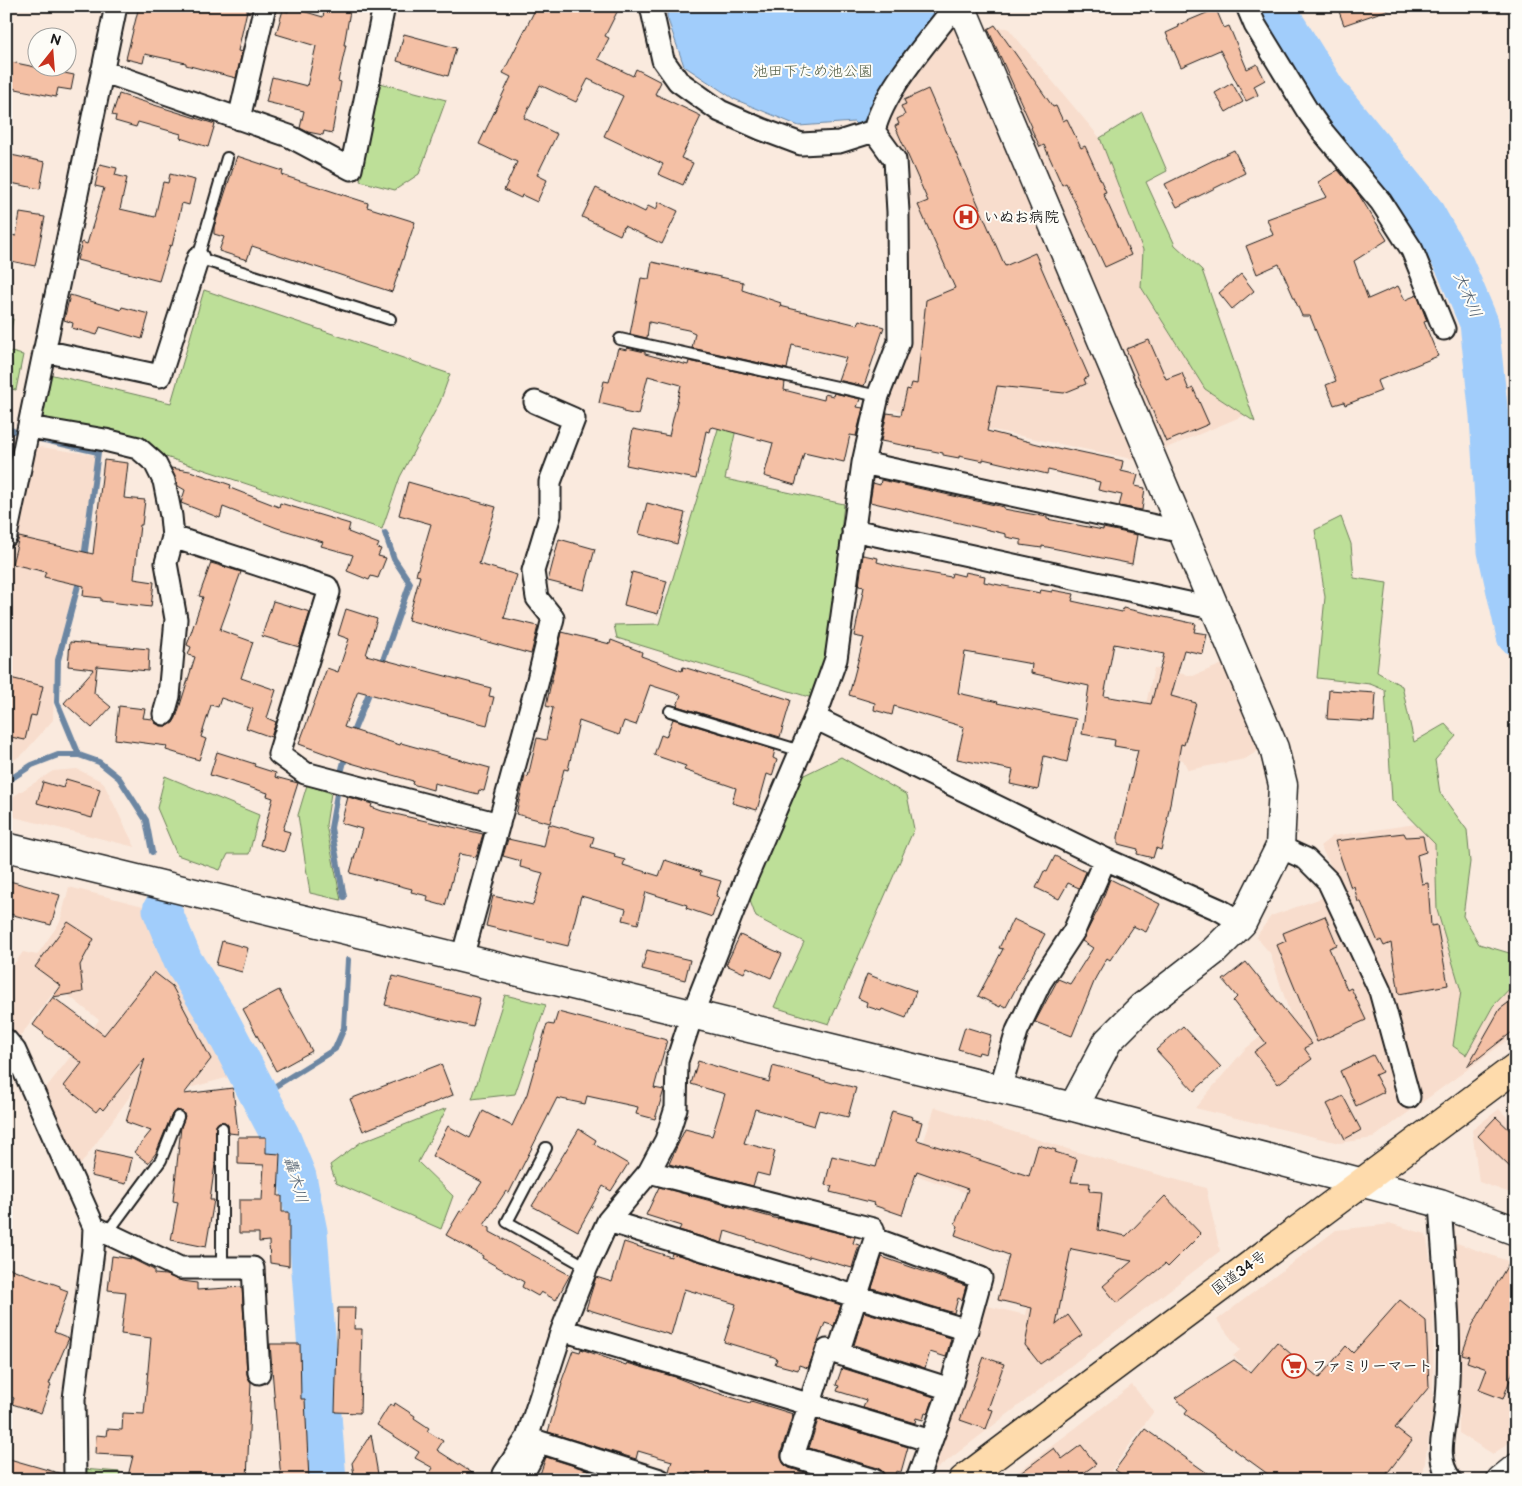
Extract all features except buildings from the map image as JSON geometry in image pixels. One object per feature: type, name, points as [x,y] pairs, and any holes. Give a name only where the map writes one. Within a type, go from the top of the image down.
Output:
[{"type":"highway","name":"国道34号","points":[[963,1480],[1516,1067]]},
{"type":"street","points":[[6,536],[116,6]]},
{"type":"street","points":[[239,118],[265,6]]},
{"type":"street","points":[[102,70],[289,136],[352,169],[384,6]]},
{"type":"street","points":[[651,6],[663,60],[678,81],[720,111],[801,144],[839,142],[874,130]]},
{"type":"street","points":[[523,1480],[562,1330],[608,1221],[649,1172],[666,1140],[676,1108],[677,1061],[692,1015],[747,876],[815,718],[836,659],[862,463],[878,396],[899,342],[900,293],[895,160],[874,130],[877,118],[898,82],[954,6]]},
{"type":"street","points":[[961,6],[1274,748],[1283,784],[1280,847],[1242,923],[1214,951],[1142,1007],[1108,1041],[1073,1107]]},
{"type":"street","points":[[1246,6],[1307,110],[1322,131],[1382,202],[1412,250],[1444,330]]},
{"type":"street","points":[[44,351],[160,376],[198,258]]},
{"type":"street","points":[[462,958],[553,618],[537,598],[533,570],[550,515],[550,482],[574,419],[535,402]]},
{"type":"street","points":[[29,428],[106,440],[138,448],[155,463],[164,481],[173,537],[166,563],[176,619],[168,696],[164,714]]},
{"type":"street","points":[[862,463],[1183,532]]},
{"type":"street","points":[[853,530],[1216,609]]},
{"type":"street","points":[[173,537],[327,588],[329,592],[279,754],[305,773],[499,824]]},
{"type":"street","points":[[815,718],[1105,859],[1220,910],[1242,923]]},
{"type":"street","points":[[6,847],[1073,1107],[1440,1203],[1516,1231]]},
{"type":"street","points":[[1280,847],[1306,859],[1328,881],[1380,991],[1409,1097]]},
{"type":"street","points":[[1000,1089],[1017,1031],[1040,983],[1074,931],[1105,859]]},
{"type":"street","points":[[6,1040],[15,1051],[100,1230],[180,1268],[253,1268],[259,1373]]},
{"type":"street","points":[[649,1172],[873,1229],[875,1239],[838,1353]]},
{"type":"street","points":[[1440,1203],[1448,1336],[1446,1410],[1441,1462],[1445,1473],[1451,1480]]},
{"type":"street","points":[[608,1221],[967,1330]]},
{"type":"street","points":[[75,1480],[74,1399],[93,1251],[100,1230]]},
{"type":"street","points":[[875,1239],[982,1278],[950,1389],[917,1480]]},
{"type":"street","points":[[562,1330],[931,1441]]},
{"type":"street","points":[[874,1480],[794,1456],[827,1350],[950,1389]]},
{"type":"street","points":[[506,1480],[504,1474],[533,1440]]},
{"type":"street","points":[[533,1440],[660,1480]]},
{"type":"street","points":[[1501,1480],[1516,1468]]},
{"type":"lane","points":[[227,158],[198,258],[390,319]]},
{"type":"lane","points":[[620,339],[878,396]]},
{"type":"lane","points":[[670,711],[801,751]]},
{"type":"lane","points":[[100,1230],[161,1160],[178,1117]]},
{"type":"lane","points":[[222,1128],[222,1268]]},
{"type":"lane","points":[[546,1148],[507,1222],[587,1267]]},
{"type":"shaded area","points":[[955,24],[1137,460],[881,407],[909,334],[884,136],[886,117],[947,27]]},
{"type":"shaded area","points":[[983,27],[1008,28],[1100,138],[1143,250],[1141,288],[1205,389],[1245,415],[1164,449]]},
{"type":"shaded area","points":[[34,446],[95,455],[80,565],[55,660],[53,720],[23,754],[6,765],[6,581]]},
{"type":"shaded area","points":[[1225,663],[1261,749],[1245,759],[1188,770],[1183,760],[1136,749],[1154,668],[1193,676]]},
{"type":"shaded area","points":[[77,769],[103,782],[135,847],[6,815],[6,801],[53,771]]},
{"type":"shaded area","points":[[1416,824],[1435,844],[1437,910],[1461,991],[1453,1046],[1466,1055],[1493,1006],[1513,985],[1516,985],[1516,1034],[1373,1138],[1339,1143],[1195,1108],[1245,1049],[1290,1014],[1270,953],[1256,937],[1271,916],[1344,890],[1320,846],[1333,836]]},
{"type":"shaded area","points":[[69,887],[143,906],[160,951],[233,1076],[182,1090],[156,1060],[76,1171],[42,1093],[99,1020],[58,987],[18,1039],[6,1030],[6,975],[23,952],[37,955],[60,922]]},
{"type":"shaded area","points":[[935,1107],[1074,1151],[1206,1188],[1220,1251],[934,1471],[933,1457],[983,1305],[1026,1315],[1045,1221],[913,1174]]},
{"type":"shaded area","points":[[1499,1109],[1516,1126],[1516,1195],[1479,1182],[1472,1130]]},
{"type":"shaded area","points":[[1392,1224],[1426,1234],[1434,1282],[1433,1411],[1422,1480],[1357,1480],[1360,1451],[1233,1356],[1240,1350],[1217,1320],[1336,1230]]},
{"type":"shaded area","points":[[1454,1242],[1516,1264],[1516,1438],[1493,1454],[1459,1433],[1459,1346]]},
{"type":"shaded area","points":[[1132,1385],[1154,1411],[1111,1471],[1122,1480],[1007,1480]]},
{"type":"green space","points":[[380,83],[446,100],[419,174],[395,190],[360,181]]},
{"type":"green space","points":[[1142,112],[1167,171],[1146,182],[1175,245],[1202,270],[1255,422],[1205,389],[1141,287],[1143,250],[1100,138]]},
{"type":"green space","points":[[204,290],[450,374],[440,402],[400,477],[382,529],[157,454],[50,424],[41,414],[49,374],[171,403]]},
{"type":"green space","points":[[6,318],[13,319],[7,351],[23,355],[16,390],[6,388]]},
{"type":"green space","points":[[735,373],[748,375],[725,479],[844,504],[827,662],[812,698],[617,638],[614,625],[659,624]]},
{"type":"green space","points":[[1341,517],[1351,544],[1354,578],[1387,583],[1377,672],[1402,686],[1414,742],[1445,724],[1456,736],[1435,760],[1440,793],[1467,830],[1470,862],[1463,916],[1479,944],[1516,955],[1516,985],[1513,985],[1493,1006],[1466,1055],[1453,1046],[1461,991],[1437,910],[1435,844],[1392,800],[1385,690],[1370,684],[1317,678],[1325,597],[1315,530]]},
{"type":"green space","points":[[841,757],[907,795],[914,829],[829,1024],[774,1007],[804,942],[756,917],[749,898],[800,777]]},
{"type":"green space","points":[[165,776],[259,815],[249,854],[228,854],[220,870],[177,855],[157,808]]},
{"type":"green space","points":[[307,785],[331,793],[326,825],[341,900],[310,893],[298,815]]},
{"type":"green space","points":[[505,995],[546,1005],[515,1094],[472,1099]]},
{"type":"green space","points":[[447,1108],[418,1162],[453,1196],[441,1229],[336,1183],[330,1165],[361,1142]]},
{"type":"green space","points":[[82,1469],[120,1472],[118,1480],[82,1480]]},
{"type":"water","name":"池田下ため池公園","points":[[667,6],[941,6],[943,10],[859,127],[854,122],[799,126],[734,99],[684,66],[667,17]]},
{"type":"waterway","name":"大木川","points":[[1278,6],[1286,25],[1326,90],[1424,211],[1455,266],[1479,323],[1489,416],[1497,551],[1516,636]]},
{"type":"waterway","points":[[6,428],[13,431]]},
{"type":"waterway","points":[[40,439],[98,452],[84,558]]},
{"type":"waterway","points":[[381,666],[410,583],[394,559],[385,533]]},
{"type":"waterway","points":[[79,755],[57,702],[58,660],[80,578]]},
{"type":"waterway","points":[[351,737],[372,686]]},
{"type":"waterway","points":[[342,769],[346,754]]},
{"type":"waterway","points":[[6,782],[32,765],[58,755],[79,755],[99,762],[119,778],[146,820],[152,852]]},
{"type":"waterway","points":[[337,794],[331,828],[344,897]]},
{"type":"waterway","name":"轟木川","points":[[162,910],[183,961],[219,1019],[280,1135],[297,1177],[308,1232],[327,1480]]},
{"type":"waterway","points":[[274,1087],[335,1049],[344,1028],[348,960]]},
{"type":"place","name":"いぬお病院","points":[[966,217]]},
{"type":"place","name":"ファミリーマート","points":[[1294,1366]]}]
